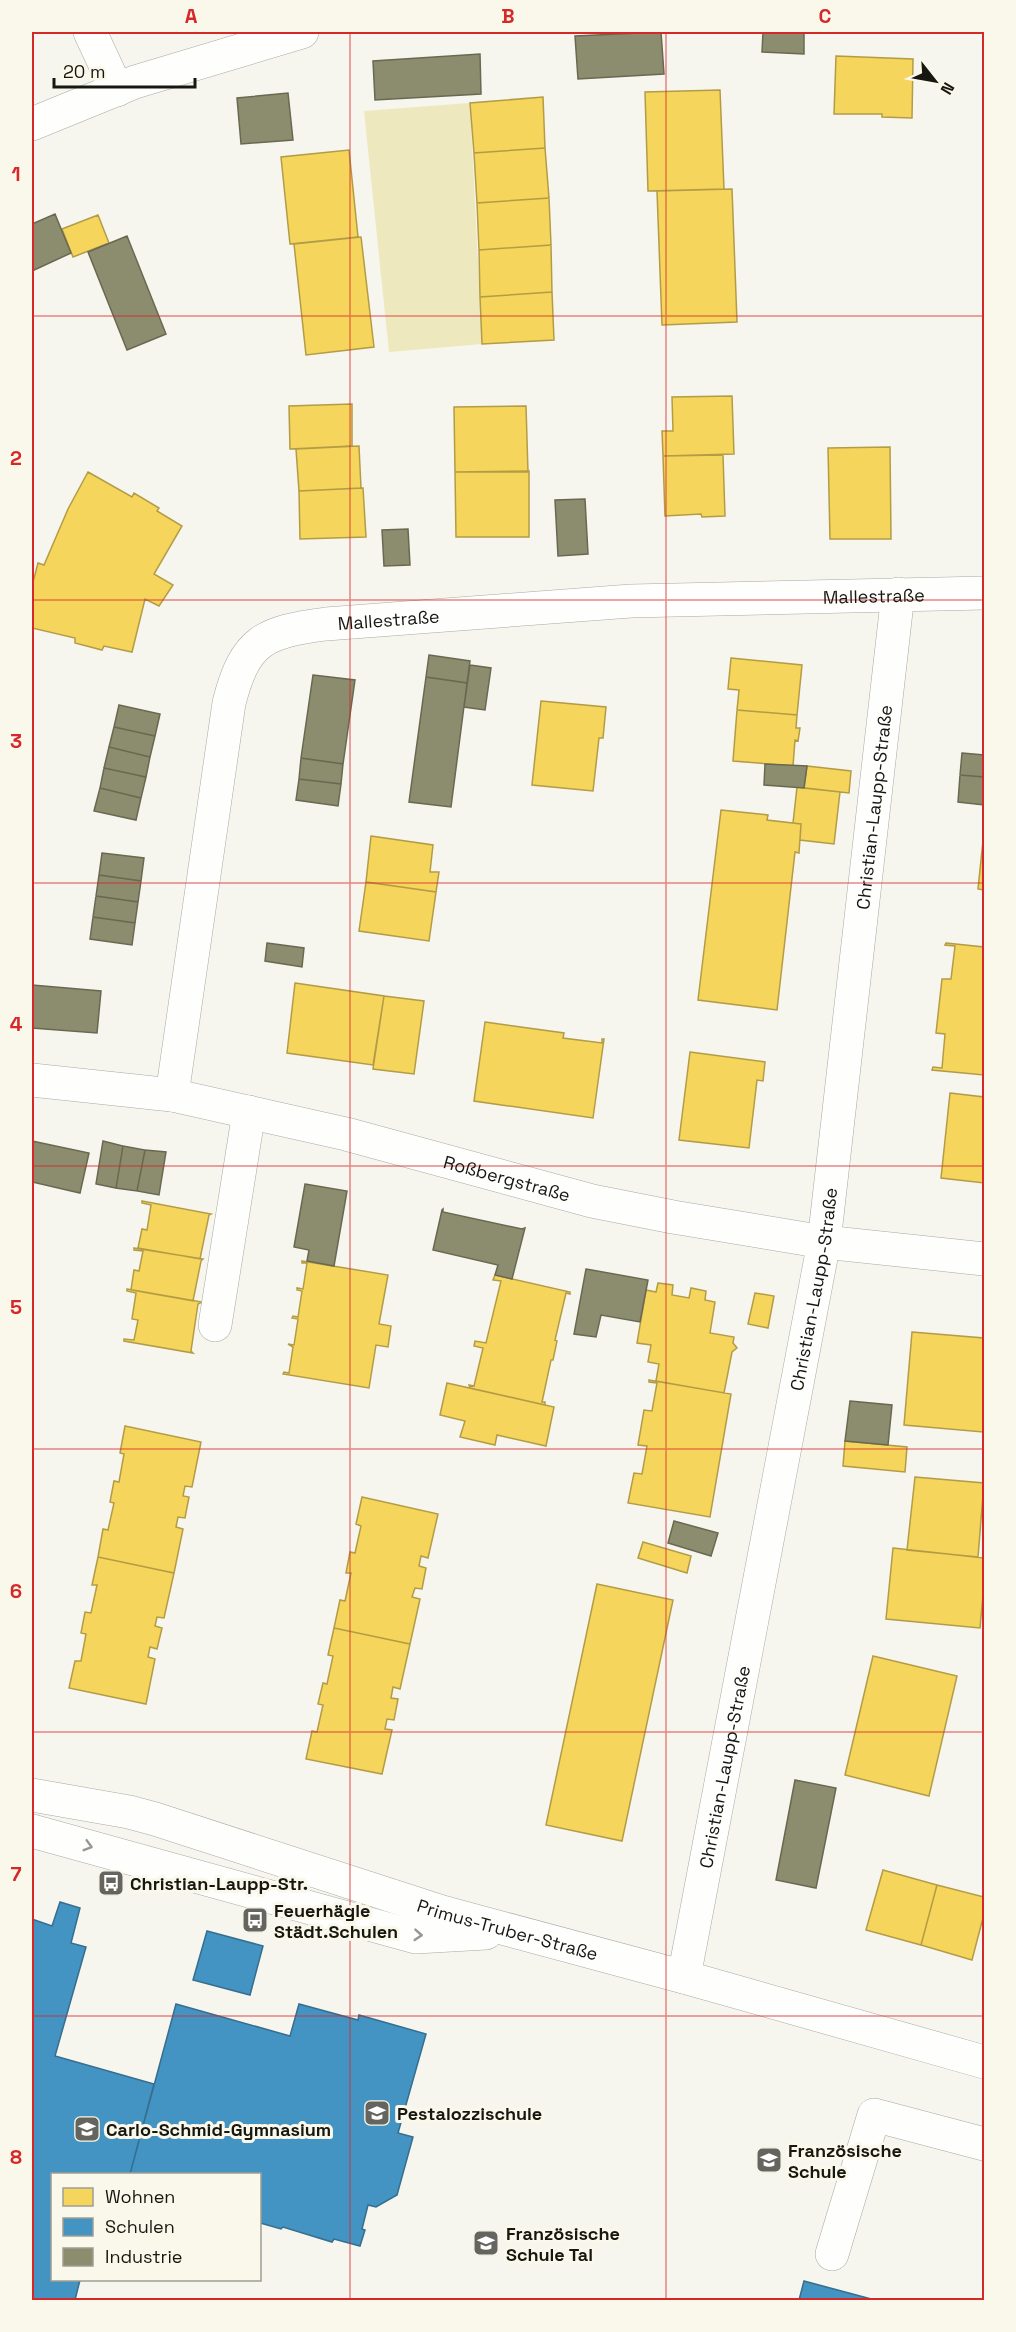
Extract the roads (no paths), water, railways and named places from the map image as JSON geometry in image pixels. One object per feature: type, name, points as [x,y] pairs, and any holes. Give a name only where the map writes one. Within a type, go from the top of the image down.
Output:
[{"type":"street","points":[[90,32],[117,90]]},
{"type":"street","points":[[32,124],[135,82],[302,32]]},
{"type":"street","name":"Mallestraße","points":[[172,1095],[229,703],[236,673],[249,654],[264,639],[282,632],[326,624],[608,602],[984,593]]},
{"type":"street","name":"Christian-Laupp-Straße","points":[[684,1977],[824,1242],[898,594]]},
{"type":"street","name":"Roßbergstraße","points":[[32,1080],[172,1095],[346,1134],[592,1201],[673,1217],[824,1242],[984,1259]]},
{"type":"street","points":[[215,1325],[249,1112]]},
{"type":"street","name":"Primus-Truber-Straße","points":[[32,1795],[129,1812],[442,1912],[684,1977],[984,2062]]},
{"type":"street","points":[[32,1830],[416,1937],[513,1931]]},
{"type":"street","points":[[832,2254],[874,2115],[984,2144]]},
{"type":"place","name":"Christian-Laupp-Str.","points":[[111,1883]]},
{"type":"place","name":"Feuerhägle Städt.Schulen","points":[[255,1920]]},
{"type":"place","name":"Pestalozzischule","points":[[377,2113]]},
{"type":"place","name":"Carlo-Schmid-Gymnasium","points":[[87,2129]]},
{"type":"place","name":"Französische Schule","points":[[769,2160]]},
{"type":"place","name":"Französische Schule Tal","points":[[486,2243]]}]
